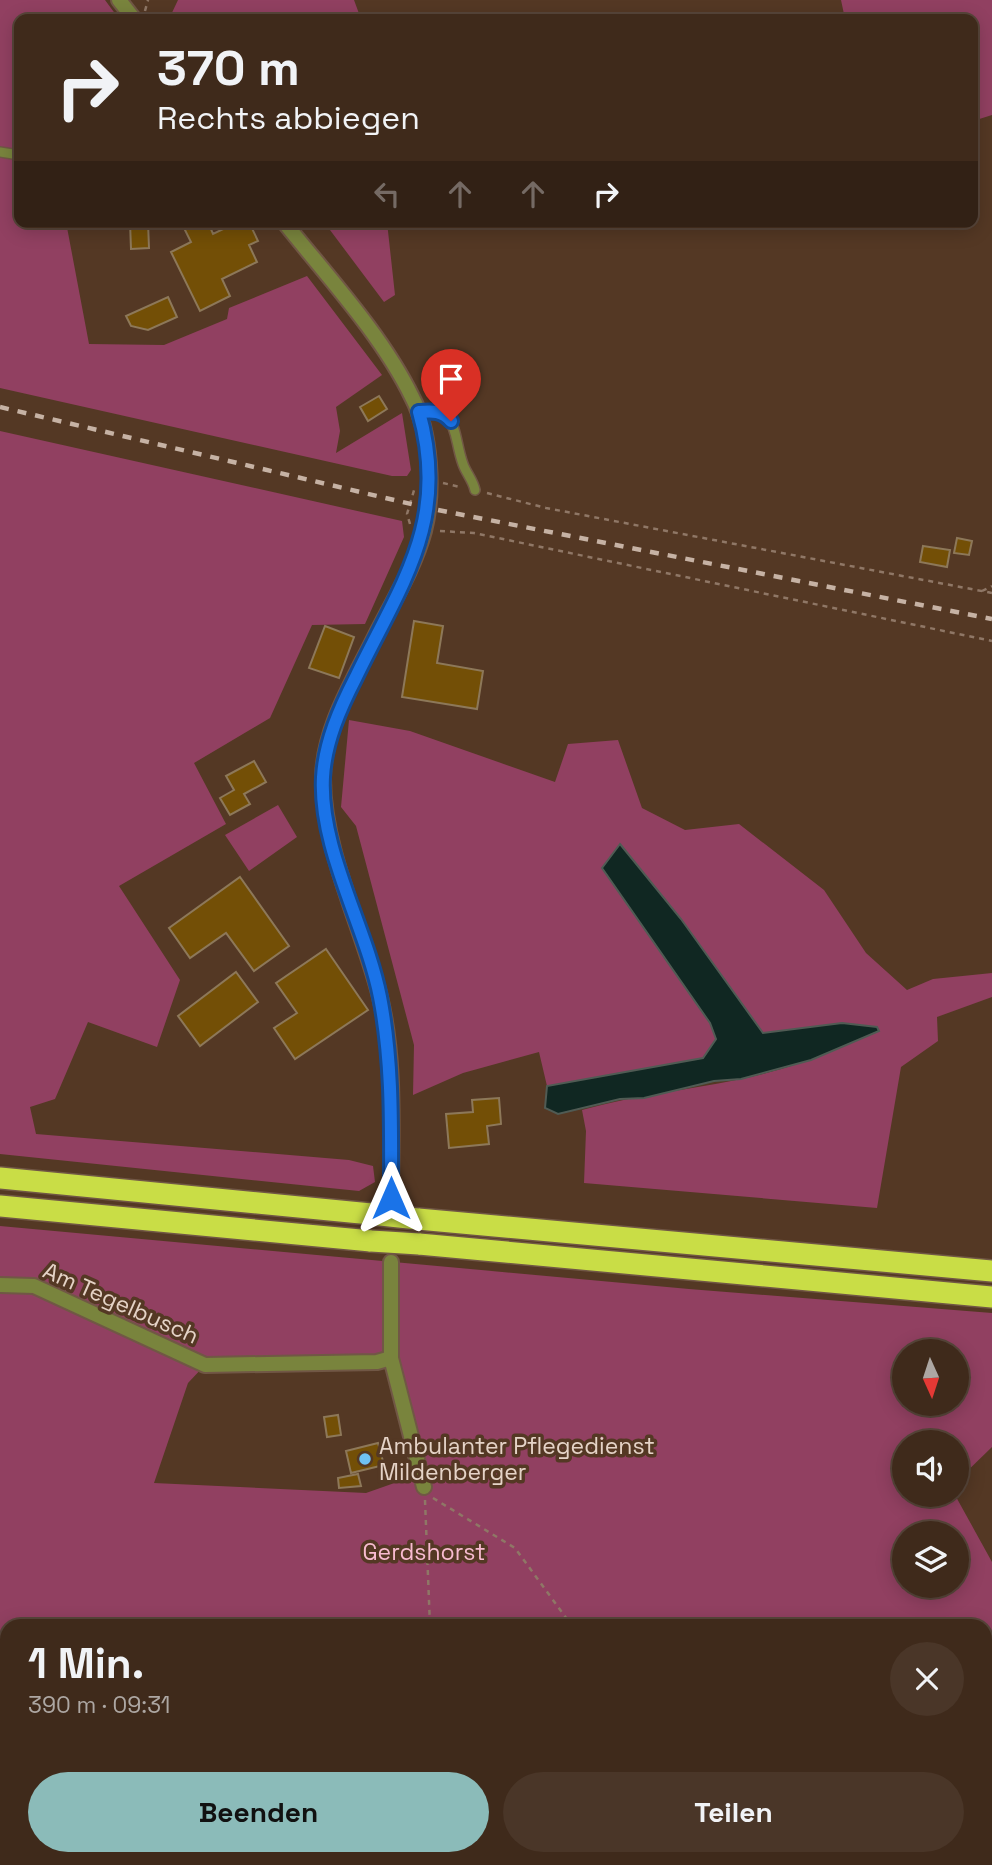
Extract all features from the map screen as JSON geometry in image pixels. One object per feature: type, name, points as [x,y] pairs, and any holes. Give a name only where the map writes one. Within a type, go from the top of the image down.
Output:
[{"type":"highway","points":[[0,1178],[418,1219],[992,1270]]},
{"type":"highway","points":[[0,1206],[992,1297]]},
{"type":"street","points":[[119,0],[130,14]]},
{"type":"street","points":[[289,228],[380,347],[419,412],[428,482],[424,530],[415,557],[343,702],[328,748],[323,778],[334,849],[380,996],[391,1083],[391,1198]]},
{"type":"street","points":[[391,1262],[391,1358],[424,1490]]},
{"type":"street","name":"Am Tegelbusch","points":[[0,1285],[34,1286],[205,1365],[377,1362],[391,1358]]},
{"type":"lane","points":[[419,412],[435,411],[446,415],[451,421],[464,467],[475,490]]},
{"type":"path","points":[[428,482],[475,490],[546,508],[992,593]]},
{"type":"path","points":[[424,530],[474,533],[992,641]]},
{"type":"path","points":[[982,591],[992,586]]},
{"type":"path","points":[[424,1490],[430,1619]]},
{"type":"path","points":[[424,1490],[515,1548],[567,1619]]},
{"type":"green space","points":[[0,0],[105,0],[115,14],[14,14],[14,228],[67,228],[89,344],[164,345],[227,319],[229,308],[307,276],[382,375],[336,407],[340,431],[336,453],[402,413],[411,470],[407,476],[392,476],[0,388]]},
{"type":"green space","points":[[178,0],[354,0],[359,14],[171,14]]},
{"type":"green space","points":[[841,0],[992,0],[992,115],[978,119],[978,14],[844,14]]},
{"type":"green space","points":[[328,228],[388,228],[395,295],[384,302]]},
{"type":"green space","points":[[0,431],[402,521],[404,537],[365,624],[312,625],[270,718],[194,763],[226,824],[119,886],[180,980],[157,1047],[88,1022],[55,1099],[30,1107],[36,1134],[349,1160],[373,1166],[375,1182],[359,1191],[0,1154]]},
{"type":"green space","points":[[349,720],[410,731],[555,782],[568,744],[618,740],[642,808],[685,830],[739,824],[824,890],[866,953],[907,990],[933,979],[992,973],[992,997],[937,1017],[938,1041],[901,1067],[877,1208],[584,1183],[586,1131],[582,1110],[612,1102],[741,1079],[803,1062],[832,1049],[842,1023],[763,1034],[681,919],[602,868],[710,1023],[716,1039],[703,1058],[547,1086],[539,1052],[463,1073],[413,1095],[414,1045],[356,826],[341,807]]},
{"type":"green space","points":[[278,805],[297,837],[249,871],[225,835]]},
{"type":"green space","name":"Gerdshorst","points":[[0,1226],[689,1289],[992,1313],[992,1447],[969,1469],[969,1430],[892,1430],[892,1507],[962,1507],[992,1562],[992,1619],[0,1619]],"holes":[[[391,1358],[420,1474],[366,1493],[154,1483],[188,1383],[205,1365]]]},
{"type":"water","points":[[620,844],[681,919],[763,1033],[842,1023],[877,1027],[879,1031],[811,1060],[741,1079],[714,1081],[644,1098],[620,1099],[558,1114],[545,1108],[547,1086],[703,1058],[716,1039],[710,1023],[602,868]]},
{"type":"building","points":[[130,228],[148,228],[149,248],[131,249]]},
{"type":"building","points":[[184,228],[210,228],[213,234],[226,228],[252,228],[258,241],[249,245],[257,262],[222,279],[230,296],[200,311],[171,252],[191,242]]},
{"type":"building","points":[[168,297],[177,317],[148,330],[131,326],[126,316]]},
{"type":"building","points":[[379,396],[387,409],[368,421],[360,407]]},
{"type":"building","points":[[957,538],[972,541],[969,555],[954,553]]},
{"type":"building","points":[[923,546],[950,550],[947,567],[920,562]]},
{"type":"building","points":[[414,621],[443,626],[437,663],[483,671],[477,709],[402,697]]},
{"type":"building","points":[[325,626],[354,637],[339,678],[309,668]]},
{"type":"building","points":[[254,761],[266,782],[244,794],[250,804],[230,815],[220,798],[234,790],[226,776]]},
{"type":"building","points":[[240,877],[289,946],[254,971],[226,933],[190,958],[169,928]]},
{"type":"building","points":[[326,949],[368,1010],[295,1059],[274,1028],[297,1013],[276,983]]},
{"type":"building","points":[[236,972],[258,1002],[200,1046],[178,1016]]},
{"type":"building","points":[[499,1098],[501,1124],[487,1126],[489,1144],[449,1148],[446,1114],[473,1112],[472,1100]]},
{"type":"building","points":[[338,1415],[341,1435],[327,1437],[324,1417]]},
{"type":"building","name":"Ambulanter Pflegedienst Mildenberger","points":[[378,1443],[384,1465],[351,1473],[346,1451]]},
{"type":"building","points":[[358,1474],[361,1486],[339,1488],[338,1478]]},
{"type":"railway","points":[[0,407],[428,508],[992,619]]},
{"type":"place","name":"Ambulanter Pflegedienst Mildenberger","points":[[365,1459]]},
{"type":"route","points":[[391,1198],[391,1083],[380,996],[334,849],[323,778],[328,748],[343,702],[415,557],[424,530],[428,508],[428,482],[425,441],[419,412],[435,411],[446,415],[451,421]]}]
